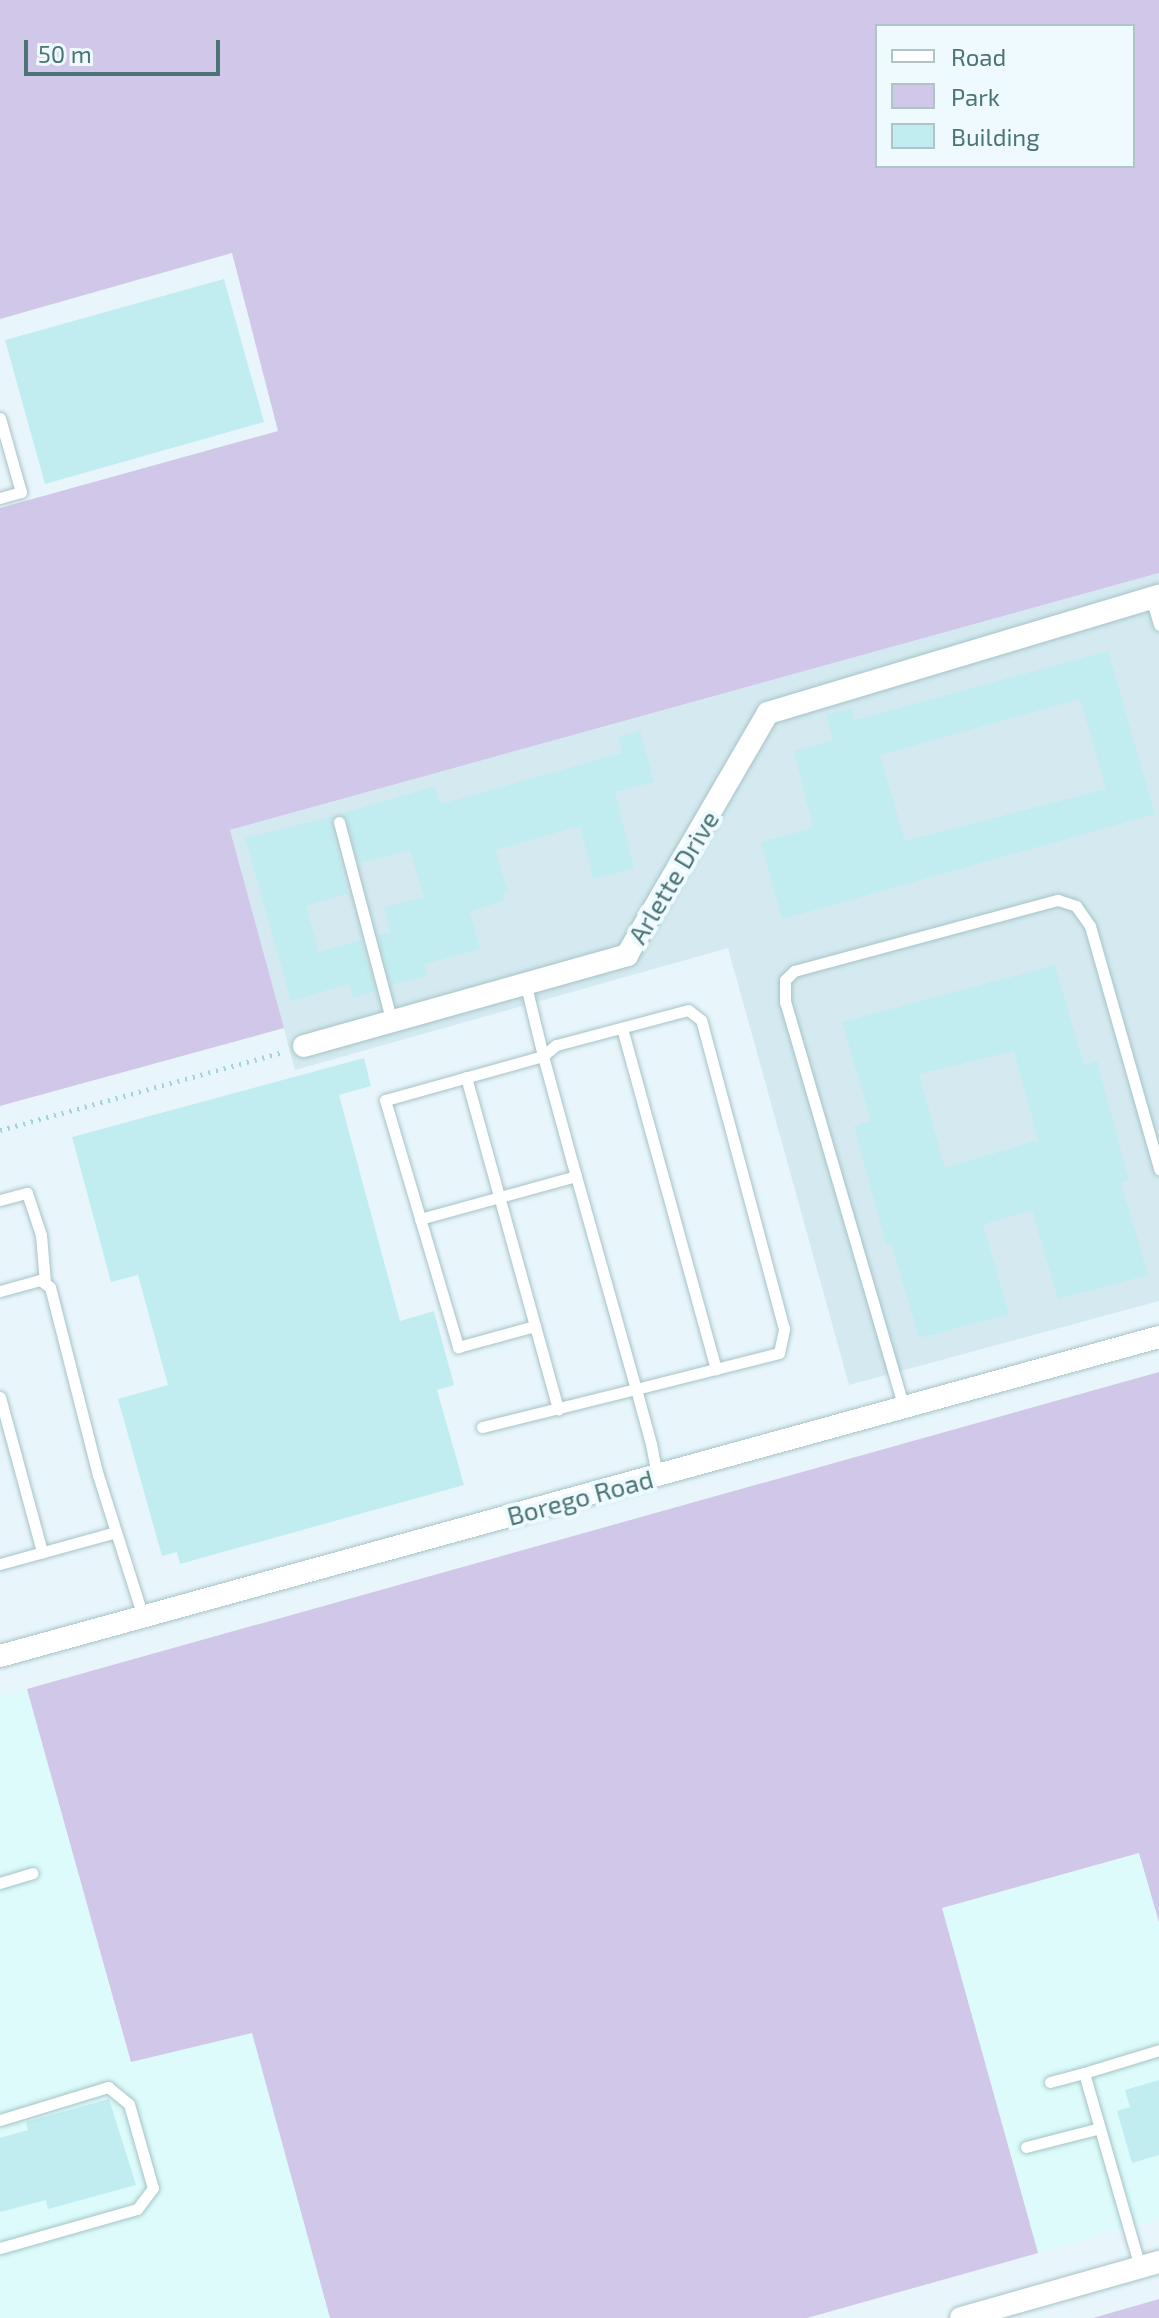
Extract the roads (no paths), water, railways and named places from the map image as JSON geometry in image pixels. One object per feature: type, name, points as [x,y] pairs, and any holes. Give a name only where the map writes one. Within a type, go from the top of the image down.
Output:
[{"type":"street","name":"Arlette Drive","points":[[304,1046],[526,986],[627,955],[768,713],[1155,597]]},
{"type":"street","name":"Borego Road","points":[[0,1656],[1159,1337]]},
{"type":"street","points":[[961,2318],[1001,2313],[1150,2264]]},
{"type":"lane","points":[[0,418],[21,492],[0,498]]},
{"type":"lane","points":[[1155,597],[1159,625]]},
{"type":"lane","points":[[339,822],[392,1022]]},
{"type":"lane","points":[[904,1408],[785,1002],[785,980],[794,971],[1058,900],[1076,906],[1090,926],[1159,1169]]},
{"type":"lane","points":[[526,986],[657,1476]]},
{"type":"lane","points":[[482,1427],[779,1353],[784,1329],[701,1020],[688,1010],[556,1045],[543,1056],[385,1100],[458,1347],[535,1326]]},
{"type":"lane","points":[[622,1028],[716,1369]]},
{"type":"lane","points":[[466,1077],[558,1409]]},
{"type":"lane","points":[[420,1219],[576,1176]]},
{"type":"lane","points":[[0,1200],[27,1193],[41,1235],[45,1283]]},
{"type":"lane","points":[[0,1291],[40,1280],[50,1287],[116,1532],[143,1617]]},
{"type":"lane","points":[[0,1397],[42,1552]]},
{"type":"lane","points":[[0,1564],[116,1532]]},
{"type":"lane","points":[[0,1883],[33,1873]]},
{"type":"lane","points":[[1050,2082],[1159,2050]]},
{"type":"lane","points":[[1084,2073],[1100,2128],[1150,2264]]},
{"type":"lane","points":[[0,2120],[108,2087],[129,2104],[153,2188],[137,2209],[0,2248]]},
{"type":"lane","points":[[1026,2147],[1100,2128]]}]
